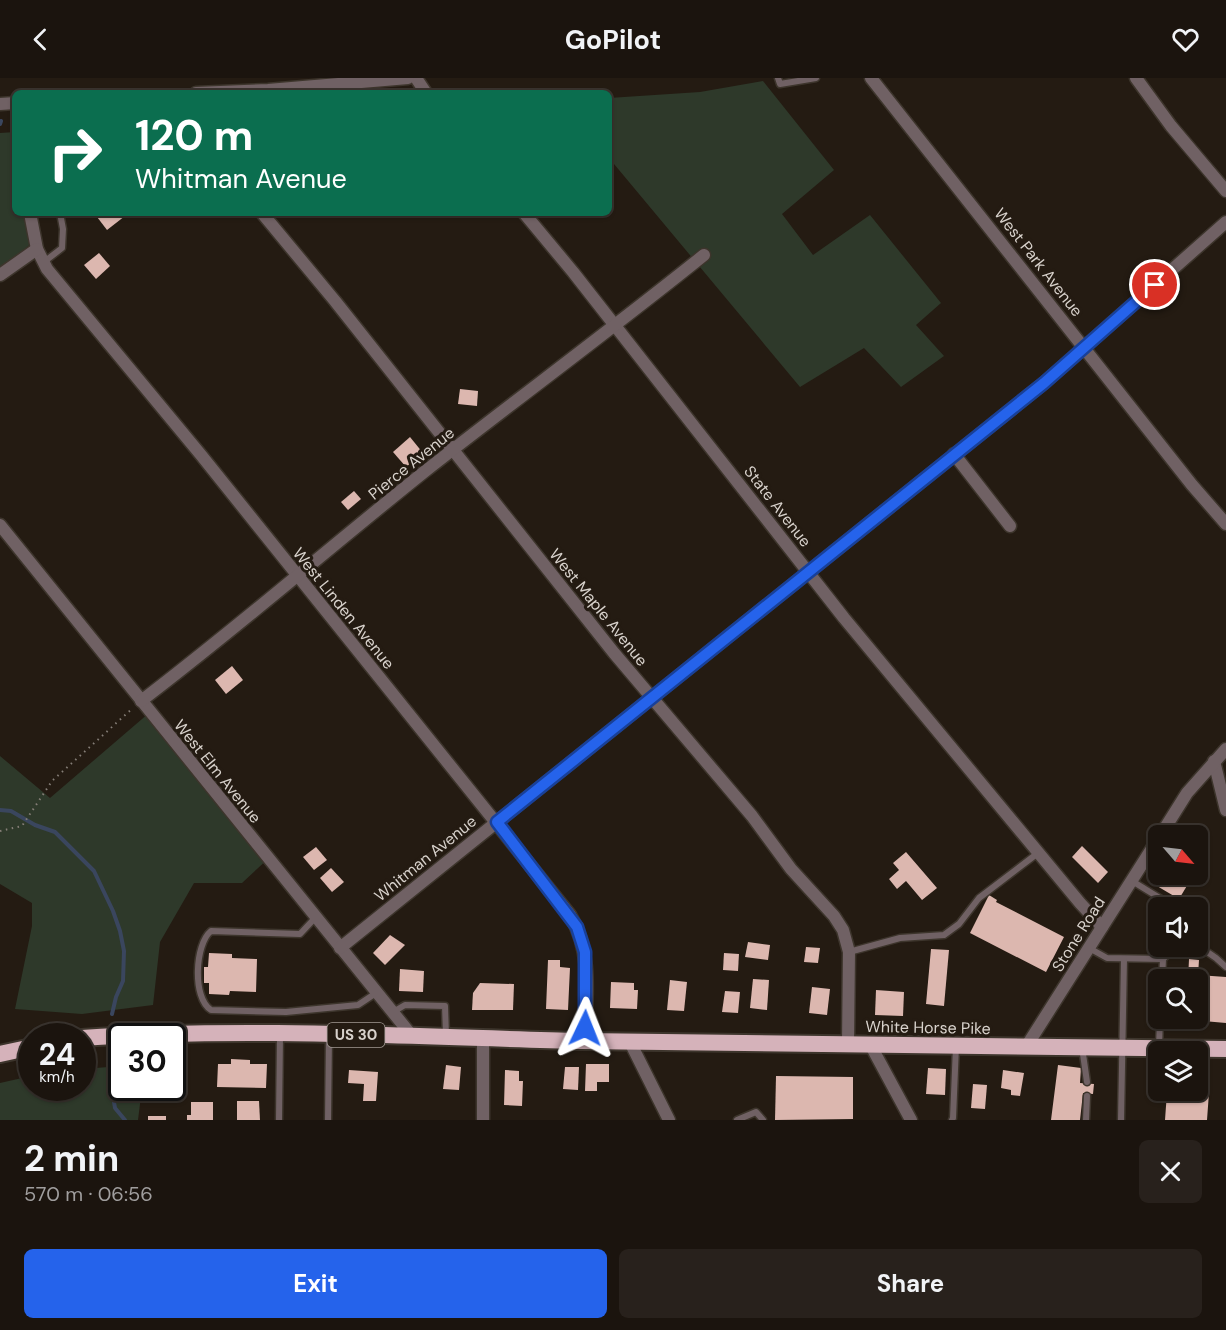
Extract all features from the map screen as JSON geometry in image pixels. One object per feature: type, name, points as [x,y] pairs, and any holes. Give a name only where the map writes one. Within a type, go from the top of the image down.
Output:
[{"type":"highway","name":"US 30","points":[[96,1038],[201,1034],[328,1035],[630,1042]]},
{"type":"highway","name":"White Horse Pike","points":[[630,1042],[1148,1048]]},
{"type":"highway","name":"White Horse Pike","points":[[1208,1049],[1226,1049]]},
{"type":"highway","points":[[0,1054],[18,1050]]},
{"type":"street","points":[[268,90],[408,78]]},
{"type":"street","name":"West Park Avenue","points":[[871,78],[1192,485],[1226,524]]},
{"type":"street","points":[[1136,78],[1171,126],[1226,191]]},
{"type":"street","name":"West Linden Avenue","points":[[31,216],[37,249],[44,262],[497,822],[577,927],[585,952],[587,973],[585,1041]]},
{"type":"street","name":"West Maple Avenue","points":[[264,216],[335,301],[614,653],[752,816],[791,869],[834,916],[843,930],[849,952],[848,1043]]},
{"type":"street","name":"State Avenue","points":[[526,216],[616,326],[808,572],[1038,853],[1102,927]]},
{"type":"street","name":"Whitman Avenue","points":[[340,948],[1044,383],[1226,222]]},
{"type":"street","points":[[0,275],[37,249]]},
{"type":"street","name":"Pierce Avenue","points":[[141,701],[216,644],[453,450],[616,326],[704,255]]},
{"type":"street","points":[[954,454],[1010,526]]},
{"type":"street","name":"West Elm Avenue","points":[[0,525],[412,1036]]},
{"type":"street","name":"Stone Road","points":[[1167,825],[1187,793],[1226,749]]},
{"type":"street","points":[[1214,761],[1226,810]]},
{"type":"street","name":"Stone Road","points":[[1026,1047],[1148,854]]},
{"type":"street","points":[[483,1039],[483,1120]]},
{"type":"street","points":[[630,1042],[669,1120]]},
{"type":"street","points":[[870,1044],[911,1120]]},
{"type":"lane","points":[[778,78],[780,84],[816,78]]},
{"type":"lane","points":[[44,262],[62,248],[63,229],[61,216]]},
{"type":"lane","points":[[849,952],[900,938],[944,935],[959,924],[979,898],[1038,853]]},
{"type":"lane","points":[[1131,881],[1158,897]]},
{"type":"lane","points":[[315,918],[300,934],[211,931],[205,936],[200,949],[198,993],[205,1006],[211,1010],[286,1012],[358,1005],[376,993]]},
{"type":"lane","points":[[1089,948],[1107,958],[1163,959],[1163,969]]},
{"type":"lane","points":[[1208,951],[1226,968]]},
{"type":"lane","points":[[1121,1120],[1124,958]]},
{"type":"lane","points":[[392,1012],[405,1005],[445,1006],[446,1037]]},
{"type":"lane","points":[[279,1120],[280,1035]]},
{"type":"lane","points":[[328,1035],[328,1120]]},
{"type":"lane","points":[[952,1120],[956,1045]]},
{"type":"lane","points":[[1082,1047],[1087,1082]]},
{"type":"lane","points":[[1086,1120],[1087,1096]]},
{"type":"lane","points":[[736,1120],[756,1112],[763,1120]]},
{"type":"path","points":[[0,831],[22,826],[52,781],[141,701]]},
{"type":"green space","points":[[763,81],[834,170],[782,214],[813,255],[870,215],[941,303],[916,325],[944,356],[901,387],[864,348],[800,387],[612,162],[612,98],[700,92]]},
{"type":"green space","points":[[12,132],[12,216],[28,216],[32,243],[0,269],[0,133]]},
{"type":"green space","points":[[149,713],[270,857],[242,883],[194,883],[160,942],[153,1005],[82,1014],[15,1009],[32,926],[32,903],[0,884],[0,756],[50,798]]},
{"type":"green space","points":[[108,1067],[108,1101],[140,1101],[138,1120],[0,1120],[0,1083],[18,1079],[18,1101],[96,1101],[96,1068]]},
{"type":"building","points":[[96,216],[125,216],[107,230]]},
{"type":"building","points":[[99,253],[110,266],[96,279],[84,265]]},
{"type":"building","points":[[460,389],[478,391],[477,406],[458,404]]},
{"type":"building","points":[[410,437],[423,453],[406,467],[393,452]]},
{"type":"building","points":[[354,491],[361,499],[348,510],[341,502]]},
{"type":"building","points":[[232,666],[243,680],[226,694],[215,680]]},
{"type":"building","points":[[1082,846],[1108,872],[1098,883],[1072,857]]},
{"type":"building","points":[[316,847],[327,860],[314,870],[303,857]]},
{"type":"building","points":[[906,852],[937,888],[922,900],[906,881],[897,889],[889,879],[899,870],[893,863]]},
{"type":"building","points":[[331,868],[344,882],[332,892],[320,878]]},
{"type":"building","points":[[1187,885],[1180,897],[1176,897],[1157,886]]},
{"type":"building","points":[[989,895],[997,900],[996,902],[1064,937],[1046,972],[970,933]]},
{"type":"building","points":[[390,935],[405,945],[385,965],[373,953]]},
{"type":"building","points":[[748,942],[770,945],[768,960],[745,957]]},
{"type":"building","points":[[806,947],[820,948],[818,963],[804,962]]},
{"type":"building","points":[[931,949],[949,950],[944,1006],[926,1004]]},
{"type":"building","points":[[209,953],[232,954],[232,958],[257,959],[256,992],[230,991],[229,995],[209,994],[209,983],[204,983],[204,967],[208,967]]},
{"type":"building","points":[[724,953],[739,954],[738,971],[723,970]]},
{"type":"building","points":[[1189,959],[1199,960],[1198,969],[1189,969]]},
{"type":"building","points":[[548,960],[560,960],[560,967],[570,968],[568,1010],[546,1009]]},
{"type":"building","points":[[400,969],[424,971],[423,992],[399,991]]},
{"type":"building","points":[[1208,976],[1226,977],[1226,1023],[1208,1021]]},
{"type":"building","points":[[753,979],[769,980],[767,1010],[750,1008]]},
{"type":"building","points":[[670,980],[687,982],[684,1011],[667,1010]]},
{"type":"building","points":[[611,982],[634,983],[634,990],[638,990],[637,1009],[610,1008]]},
{"type":"building","points":[[480,983],[514,984],[513,1010],[472,1010],[473,993]]},
{"type":"building","points":[[812,987],[830,989],[827,1015],[809,1013]]},
{"type":"building","points":[[876,990],[904,992],[903,1016],[875,1015]]},
{"type":"building","points":[[725,991],[740,992],[738,1013],[722,1012]]},
{"type":"building","points":[[231,1059],[250,1060],[250,1064],[267,1064],[266,1088],[217,1087],[218,1064],[231,1064]]},
{"type":"building","points":[[586,1064],[609,1064],[609,1082],[597,1082],[597,1091],[585,1091]]},
{"type":"building","points":[[446,1065],[461,1067],[459,1090],[443,1089]]},
{"type":"building","points":[[1058,1065],[1081,1068],[1080,1083],[1094,1084],[1093,1094],[1083,1093],[1080,1120],[1051,1120]]},
{"type":"building","points":[[565,1067],[579,1067],[578,1090],[563,1089]]},
{"type":"building","points":[[928,1068],[946,1069],[945,1095],[926,1094]]},
{"type":"building","points":[[349,1070],[378,1072],[376,1101],[363,1101],[364,1084],[348,1083]]},
{"type":"building","points":[[505,1070],[519,1071],[519,1081],[523,1081],[522,1106],[504,1105]]},
{"type":"building","points":[[1003,1070],[1024,1073],[1020,1096],[1011,1095],[1011,1090],[1001,1088]]},
{"type":"building","points":[[776,1076],[853,1077],[853,1119],[775,1120]]},
{"type":"building","points":[[1208,1079],[1210,1079],[1207,1120],[1165,1120],[1166,1101],[1208,1101]]},
{"type":"building","points":[[973,1084],[987,1085],[985,1109],[971,1108]]},
{"type":"building","points":[[237,1101],[259,1101],[260,1120],[237,1120]]},
{"type":"building","points":[[191,1102],[213,1102],[213,1120],[187,1120],[187,1115],[191,1115]]},
{"type":"building","points":[[148,1116],[166,1116],[166,1120],[148,1120]]},
{"type":"waterway","points":[[0,810],[11,811],[35,825],[55,832],[94,871],[113,911],[124,951],[123,981],[112,1014]]},
{"type":"waterway","points":[[114,1101],[115,1108],[125,1120]]},
{"type":"route","points":[[585,1028],[587,973],[585,952],[577,927],[497,822],[1044,383],[1155,285]]}]
